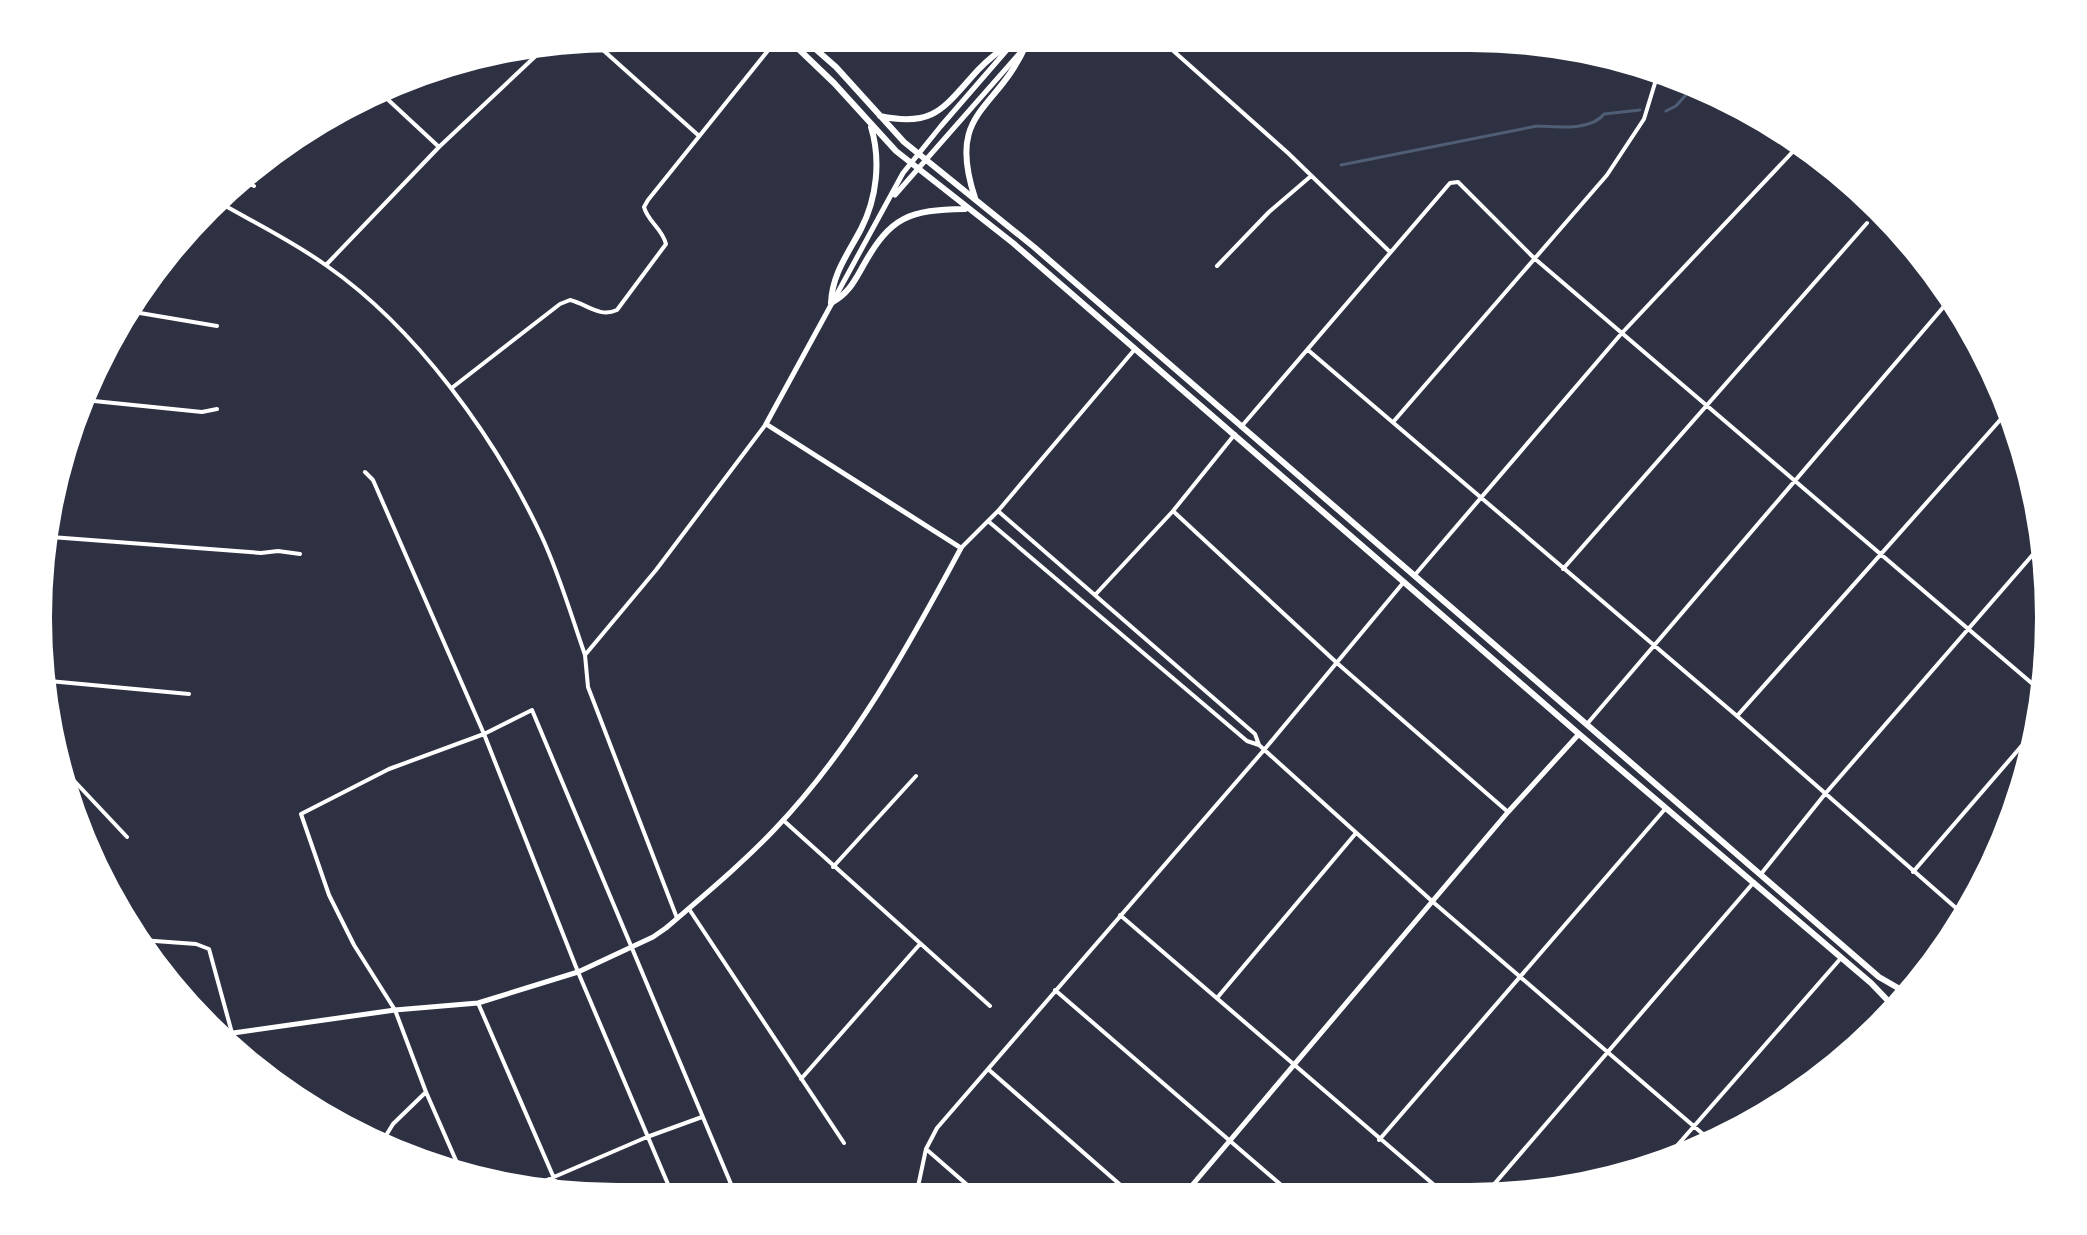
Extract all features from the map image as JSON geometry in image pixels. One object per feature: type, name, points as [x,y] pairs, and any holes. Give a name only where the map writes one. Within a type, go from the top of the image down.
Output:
[{"type":"main road","points":[[802,52],[896,151],[1013,243],[1887,999]]},
{"type":"main road","points":[[819,52],[904,142],[975,198],[1879,977],[1897,987]]},
{"type":"main road","points":[[879,116],[910,121],[935,113],[998,52]]},
{"type":"main road","points":[[975,198],[965,153],[967,134],[973,121],[1011,75],[1022,52]]},
{"type":"main road","points":[[831,303],[832,286],[863,226],[875,184],[875,145],[870,123]]},
{"type":"main road","points":[[831,303],[847,293],[887,229],[904,218],[927,210],[967,209]]},
{"type":"street","points":[[606,52],[698,135]]},
{"type":"street","points":[[453,387],[560,304],[570,300],[599,313],[617,310],[666,244],[664,234],[647,216],[644,207],[766,52]]},
{"type":"street","points":[[585,655],[656,570],[766,424],[903,173],[1006,52]]},
{"type":"street","points":[[891,199],[1020,52]]},
{"type":"street","points":[[1174,52],[1390,252]]},
{"type":"street","points":[[326,265],[439,147],[533,59]]},
{"type":"street","points":[[1394,421],[1607,175],[1644,119],[1655,84]]},
{"type":"street","points":[[389,100],[439,147]]},
{"type":"street","points":[[1414,576],[1621,334],[1792,153]]},
{"type":"street","points":[[1217,266],[1269,212],[1311,176]]},
{"type":"street","points":[[1241,427],[1454,181],[1534,258],[1621,334],[2031,683]]},
{"type":"street","points":[[229,208],[326,265],[360,291],[453,387],[542,535],[585,655],[588,687],[677,918]]},
{"type":"street","points":[[1563,569],[1867,223]]},
{"type":"street","points":[[1586,725],[1943,308]]},
{"type":"street","points":[[141,313],[217,326]]},
{"type":"street","points":[[235,1033],[395,1010],[478,1003],[578,972],[653,937],[783,820],[832,762],[897,666],[961,548],[998,511],[1135,349]]},
{"type":"street","points":[[1308,350],[1737,716],[1955,907]]},
{"type":"street","points":[[95,401],[202,412],[217,409]]},
{"type":"street","points":[[1737,716],[1999,421]]},
{"type":"street","points":[[766,424],[961,548]]},
{"type":"street","points":[[1095,595],[1173,511],[1235,434]]},
{"type":"street","points":[[365,472],[373,480],[484,734],[578,972],[667,1183]]},
{"type":"street","points":[[998,511],[1255,734],[1264,750],[1433,902],[1702,1133]]},
{"type":"street","points":[[1173,511],[1337,663],[1508,812]]},
{"type":"street","points":[[988,521],[1247,741],[1259,745]]},
{"type":"street","points":[[58,538],[300,554]]},
{"type":"street","points":[[1760,875],[1825,794],[2031,556]]},
{"type":"street","points":[[919,1183],[926,1149],[937,1128],[1264,750],[1405,581]]},
{"type":"street","points":[[56,682],[189,694]]},
{"type":"street","points":[[455,1159],[395,1010],[354,945],[329,895],[301,814],[389,769],[484,734],[532,710],[730,1183]]},
{"type":"street","points":[[1194,1183],[1508,812],[1579,734]]},
{"type":"street","points":[[1913,872],[2019,749]]},
{"type":"street","points":[[833,867],[916,776]]},
{"type":"street","points":[[77,784],[127,837]]},
{"type":"street","points":[[1379,1140],[1666,807]]},
{"type":"street","points":[[783,820],[990,1006]]},
{"type":"street","points":[[1217,998],[1356,833]]},
{"type":"street","points":[[1496,1182],[1754,882]]},
{"type":"street","points":[[688,908],[844,1143]]},
{"type":"street","points":[[1120,915],[1431,1183]]},
{"type":"street","points":[[154,941],[196,944],[209,949],[227,1026]]},
{"type":"street","points":[[801,1079],[920,944]]},
{"type":"street","points":[[1679,1143],[1842,958]]},
{"type":"street","points":[[1055,990],[1279,1183]]},
{"type":"street","points":[[478,1003],[554,1177]]},
{"type":"street","points":[[988,1069],[1118,1183]]},
{"type":"street","points":[[387,1134],[426,1092]]},
{"type":"street","points":[[550,1179],[702,1117]]},
{"type":"street","points":[[926,1149],[965,1183]]},
{"type":"waterway","points":[[1666,111],[1686,95]]},
{"type":"waterway","points":[[1341,165],[1537,126],[1582,126],[1604,114],[1640,110]]}]
